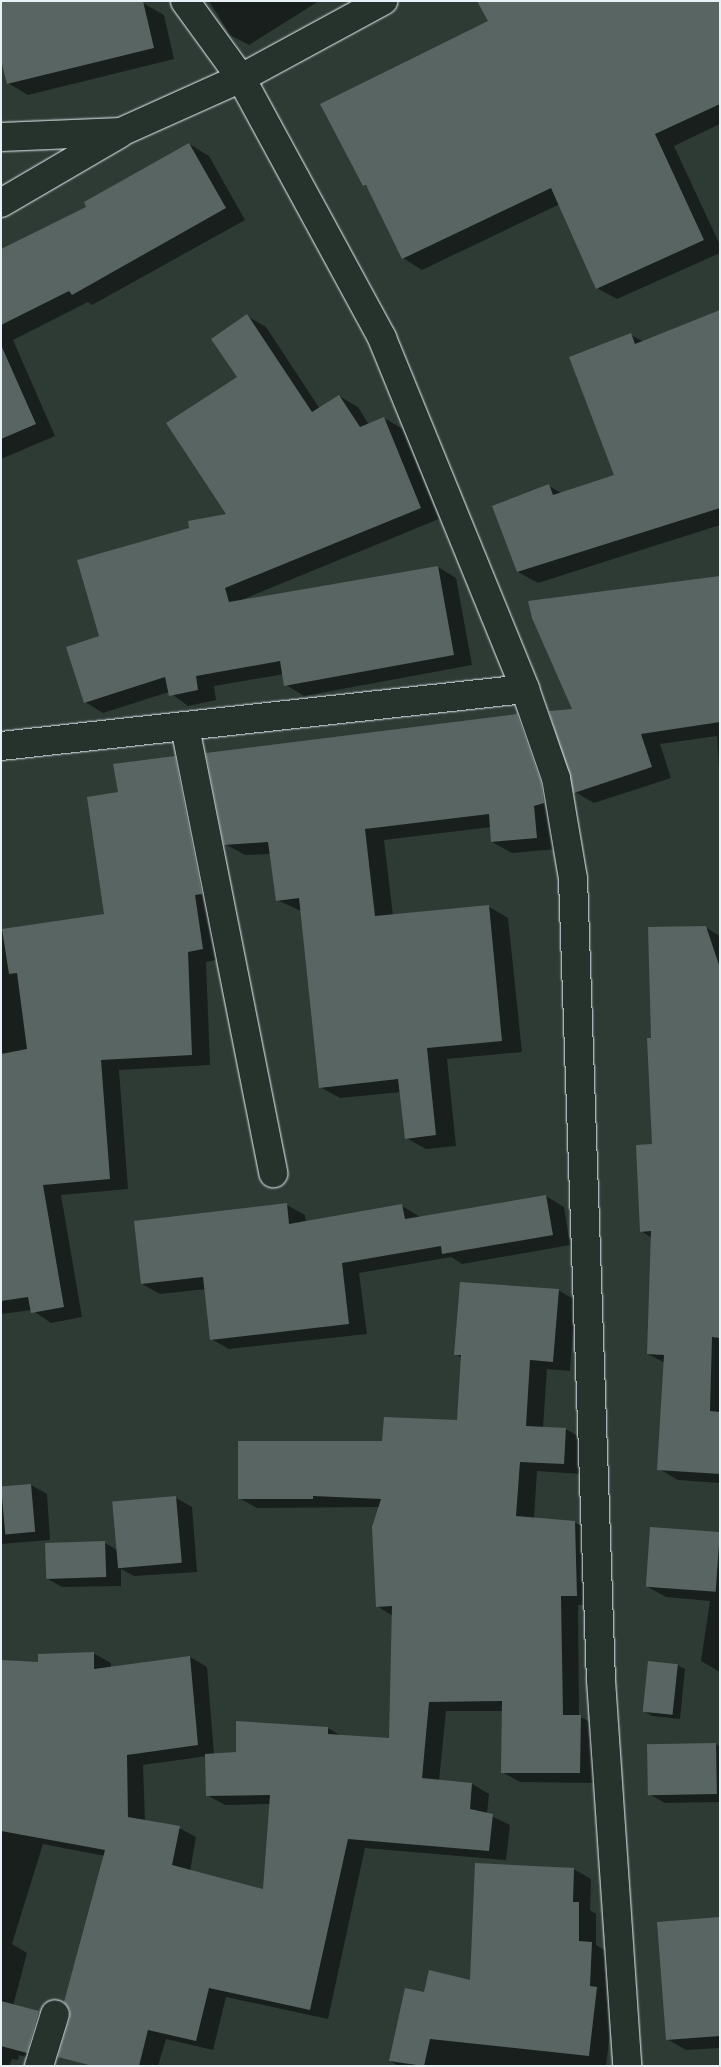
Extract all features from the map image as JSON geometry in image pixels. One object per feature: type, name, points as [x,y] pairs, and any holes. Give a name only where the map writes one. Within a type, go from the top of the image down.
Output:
[{"type":"street","points":[[184,1],[241,78],[382,338],[525,689],[556,778],[573,879],[602,1680],[627,2066]]},
{"type":"street","points":[[1,202],[121,132],[241,78],[383,1]]},
{"type":"street","points":[[1,137],[121,132]]},
{"type":"street","points":[[1,746],[525,689]]},
{"type":"street","points":[[185,727],[273,1173]]},
{"type":"street","points":[[39,2066],[55,2014]]},
{"type":"building","points":[[1,1],[143,1],[154,48],[7,84],[1,60]]},
{"type":"building","points":[[477,1],[720,1],[720,104],[655,134],[704,240],[596,289],[551,188],[402,259],[366,185],[363,186],[320,104],[488,21]]},
{"type":"building","points":[[189,143],[226,208],[72,295],[69,291],[1,325],[1,249],[86,207],[84,202]]},
{"type":"building","points":[[720,310],[720,508],[517,572],[492,506],[549,484],[553,495],[614,475],[569,357],[631,333],[635,344]]},
{"type":"building","points":[[247,314],[312,412],[339,395],[360,427],[384,417],[421,508],[225,588],[229,602],[438,566],[454,655],[284,686],[280,661],[196,676],[198,690],[169,696],[165,677],[84,703],[66,647],[99,636],[77,560],[189,528],[188,521],[226,514],[166,423],[237,377],[211,339]]},
{"type":"building","points":[[1,345],[36,424],[1,439]]},
{"type":"building","points":[[720,576],[720,722],[641,734],[652,767],[574,793],[549,711],[572,709],[532,618],[528,601]]},
{"type":"building","points":[[517,714],[541,782],[544,803],[534,806],[537,838],[491,842],[489,814],[365,829],[375,916],[489,905],[502,1041],[427,1048],[436,1135],[405,1139],[398,1079],[319,1088],[299,898],[276,901],[268,842],[224,845],[206,753]]},
{"type":"building","points":[[175,756],[202,894],[195,895],[203,949],[188,952],[192,1055],[101,1060],[110,1179],[43,1185],[64,1307],[31,1313],[28,1297],[1,1301],[1,1054],[27,1049],[17,973],[9,974],[2,929],[104,914],[87,797],[118,792],[113,764]]},
{"type":"building","points":[[706,926],[720,968],[720,1338],[712,1337],[710,1411],[720,1412],[720,1474],[657,1470],[664,1355],[647,1354],[651,1231],[640,1232],[636,1145],[652,1144],[647,1038],[651,1038],[648,927]]},
{"type":"building","points":[[546,1195],[553,1235],[442,1254],[441,1246],[342,1263],[349,1324],[210,1340],[203,1277],[141,1284],[134,1221],[287,1203],[289,1224],[402,1204],[405,1219]]},
{"type":"building","points":[[460,1282],[559,1289],[553,1362],[530,1360],[526,1426],[566,1428],[564,1464],[520,1462],[516,1516],[575,1521],[577,1596],[561,1596],[563,1715],[581,1715],[580,1773],[501,1773],[502,1701],[429,1702],[422,1778],[472,1783],[470,1809],[493,1814],[489,1851],[348,1839],[310,2010],[209,1988],[196,2041],[148,2030],[139,2066],[93,2066],[58,2057],[70,2018],[70,2010],[64,2002],[105,1850],[1,1831],[1,1660],[38,1662],[38,1654],[94,1652],[94,1669],[190,1656],[198,1745],[127,1755],[128,1817],[180,1826],[172,1865],[263,1889],[270,1795],[206,1796],[205,1754],[236,1752],[236,1721],[328,1727],[328,1734],[389,1738],[392,1606],[376,1607],[372,1527],[381,1499],[313,1496],[313,1499],[238,1499],[238,1441],[382,1441],[384,1417],[457,1420],[461,1355],[454,1355]]},
{"type":"building","points":[[31,1484],[35,1532],[5,1534],[1,1487]]},
{"type":"building","points":[[176,1496],[182,1563],[118,1568],[112,1502]]},
{"type":"building","points":[[650,1527],[720,1532],[716,1592],[646,1587]]},
{"type":"building","points":[[105,1541],[106,1577],[46,1579],[45,1543]]},
{"type":"building","points":[[648,1661],[678,1664],[673,1715],[643,1712]]},
{"type":"building","points":[[716,1743],[717,1794],[648,1795],[647,1744]]},
{"type":"building","points":[[475,1863],[574,1868],[573,1902],[579,1902],[579,1941],[592,1942],[590,1986],[597,1987],[589,2056],[430,2039],[424,2066],[389,2061],[405,1988],[424,1992],[429,1970],[470,1980]]},
{"type":"building","points":[[720,1917],[720,2036],[666,2040],[657,1922]]},
{"type":"building","points":[[1,2001],[39,2011],[27,2053],[1,2046]]}]
